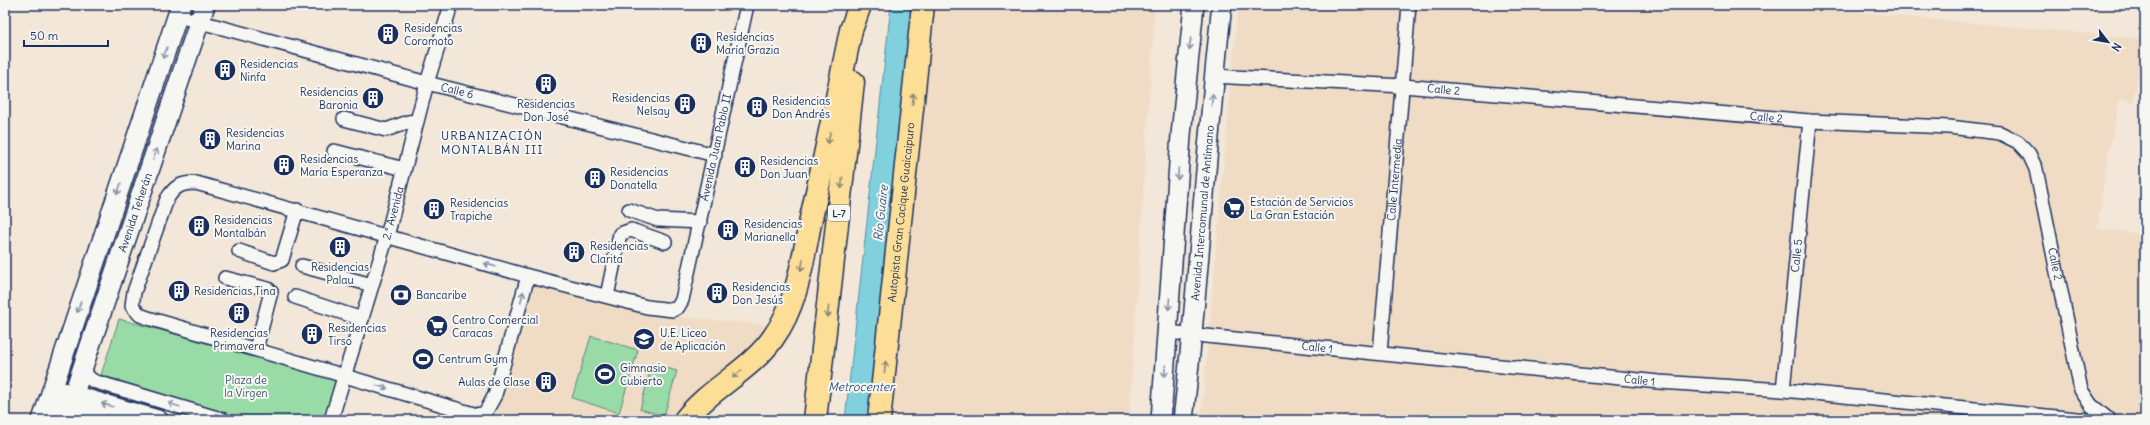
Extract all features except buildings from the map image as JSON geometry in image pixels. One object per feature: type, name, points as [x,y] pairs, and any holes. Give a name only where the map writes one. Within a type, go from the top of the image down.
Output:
[{"type":"highway","points":[[685,420],[694,408],[758,356],[773,338],[784,320],[801,270],[852,30],[861,5]]},
{"type":"highway","name":"L-7","points":[[815,420],[861,5]]},
{"type":"highway","name":"Autopista Gran Cacique Guaicaipuro","points":[[879,420],[923,5]]},
{"type":"main road","points":[[1161,420],[1181,135],[1194,5]]},
{"type":"main road","name":"Avenida Intercomunal de Antímano","points":[[1183,420],[1193,334],[1214,76],[1222,5]]},
{"type":"main road","name":"Avenida Teherán","points":[[47,404],[179,11]]},
{"type":"main road","name":"Avenida Teherán","points":[[69,409],[202,13]]},
{"type":"main road","points":[[47,404],[69,409],[158,420]]},
{"type":"main road","points":[[69,409],[99,420]]},
{"type":"street","name":"2.° Avenida","points":[[331,420],[387,236],[427,83],[451,5]]},
{"type":"street","name":"Avenida Juan Pablo II","points":[[607,296],[647,307],[673,310],[678,307],[682,300],[747,5]]},
{"type":"street","name":"Calle Intermedia","points":[[1380,353],[1409,5]]},
{"type":"street","name":"Calle 6","points":[[179,11],[202,13],[427,83],[715,155]]},
{"type":"street","name":"Calle 2","points":[[1214,76],[1403,86],[1810,121],[1950,127],[2000,133],[2018,142],[2029,154],[2036,169],[2081,390],[2091,405],[2109,420]]},
{"type":"street","points":[[344,119],[386,130],[408,122],[417,121]]},
{"type":"street","name":"Calle 5","points":[[1783,390],[1810,121]]},
{"type":"street","points":[[334,151],[404,169]]},
{"type":"street","points":[[528,276],[495,395],[485,413],[477,415],[148,318],[135,311],[132,306],[132,299],[167,199],[175,187],[183,183],[196,183],[297,210],[528,276],[607,296],[620,234],[631,230],[665,242]]},
{"type":"street","points":[[239,251],[274,263],[282,260],[297,210]]},
{"type":"street","points":[[629,210],[658,220],[700,222]]},
{"type":"street","points":[[302,266],[372,285]]},
{"type":"street","points":[[225,278],[268,289],[271,292],[256,349]]},
{"type":"street","points":[[295,298],[362,319]]},
{"type":"street","name":"Calle 1","points":[[1167,332],[1659,382],[1783,390],[2087,420]]},
{"type":"street","points":[[84,364],[87,376],[93,380],[224,420]]},
{"type":"shaded area","points":[[933,5],[1155,5],[1129,420],[886,420]]},
{"type":"shaded area","points":[[1238,5],[1780,5],[2145,39],[2133,102],[2120,99],[2108,155],[2097,229],[2145,234],[2145,420],[1201,420]]},
{"type":"shaded area","name":"U.E. Liceo de Aplicación","points":[[534,285],[645,314],[780,326],[687,420],[494,420]]},
{"type":"green space","name":"Plaza de la Virgen","points":[[119,319],[339,378],[327,420],[246,420],[101,375]]},
{"type":"green space","name":"Gimnasio Cubierto","points":[[591,336],[638,350],[619,413],[572,398]]},
{"type":"green space","points":[[652,364],[677,371],[664,416],[640,409]]},
{"type":"water","name":"Metrocenter","points":[[891,5],[916,5],[871,420],[845,420]]},
{"type":"place","name":"Residencias Coromoto","points":[[388,34]]},
{"type":"place","name":"Residencias María Grazia","points":[[701,43]]},
{"type":"place","name":"Residencias Ninfa","points":[[225,70]]},
{"type":"place","name":"Residencias Don José","points":[[546,84]]},
{"type":"place","name":"Residencias Baronia","points":[[373,98]]},
{"type":"place","name":"Residencias Nelsay","points":[[685,104]]},
{"type":"place","name":"Residencias Don Andrés","points":[[757,107]]},
{"type":"place","name":"Residencias Marina","points":[[210,139]]},
{"type":"place","name":"Residencias María Esperanza","points":[[284,165]]},
{"type":"place","name":"Residencias Don Juan","points":[[745,167]]},
{"type":"place","name":"Residencias Donatella","points":[[595,178]]},
{"type":"place","name":"Estación de Servicios La Gran Estación","points":[[1234,208]]},
{"type":"place","name":"Residencias Trapiche","points":[[434,209]]},
{"type":"place","name":"Residencias Montalbán","points":[[199,226]]},
{"type":"place","name":"Residencias Marianella","points":[[728,230]]},
{"type":"place","name":"Residencias Palau","points":[[340,247]]},
{"type":"place","name":"Residencias Clarita","points":[[574,252]]},
{"type":"place","name":"Residencias Tina","points":[[179,291]]},
{"type":"place","name":"Residencias Don Jesús","points":[[717,293]]},
{"type":"place","name":"Bancaribe","points":[[401,295]]},
{"type":"place","name":"Residencias Primavera","points":[[239,313]]},
{"type":"place","name":"Centro Comercial Caracas","points":[[437,326]]},
{"type":"place","name":"Residencias Tirso","points":[[312,334]]},
{"type":"place","name":"U.E. Liceo de Aplicación","points":[[644,339]]},
{"type":"place","name":"Centrum Gym","points":[[423,359]]},
{"type":"place","name":"Gimnasio Cubierto","points":[[605,374]]},
{"type":"place","name":"Aulas de Clase","points":[[546,382]]},
{"type":"district","name":"URBANIZACIÓN MONTALBÁN III","points":[[492,143]]},
{"type":"water label","name":"Río Guaire","points":[[881,213]]}]
